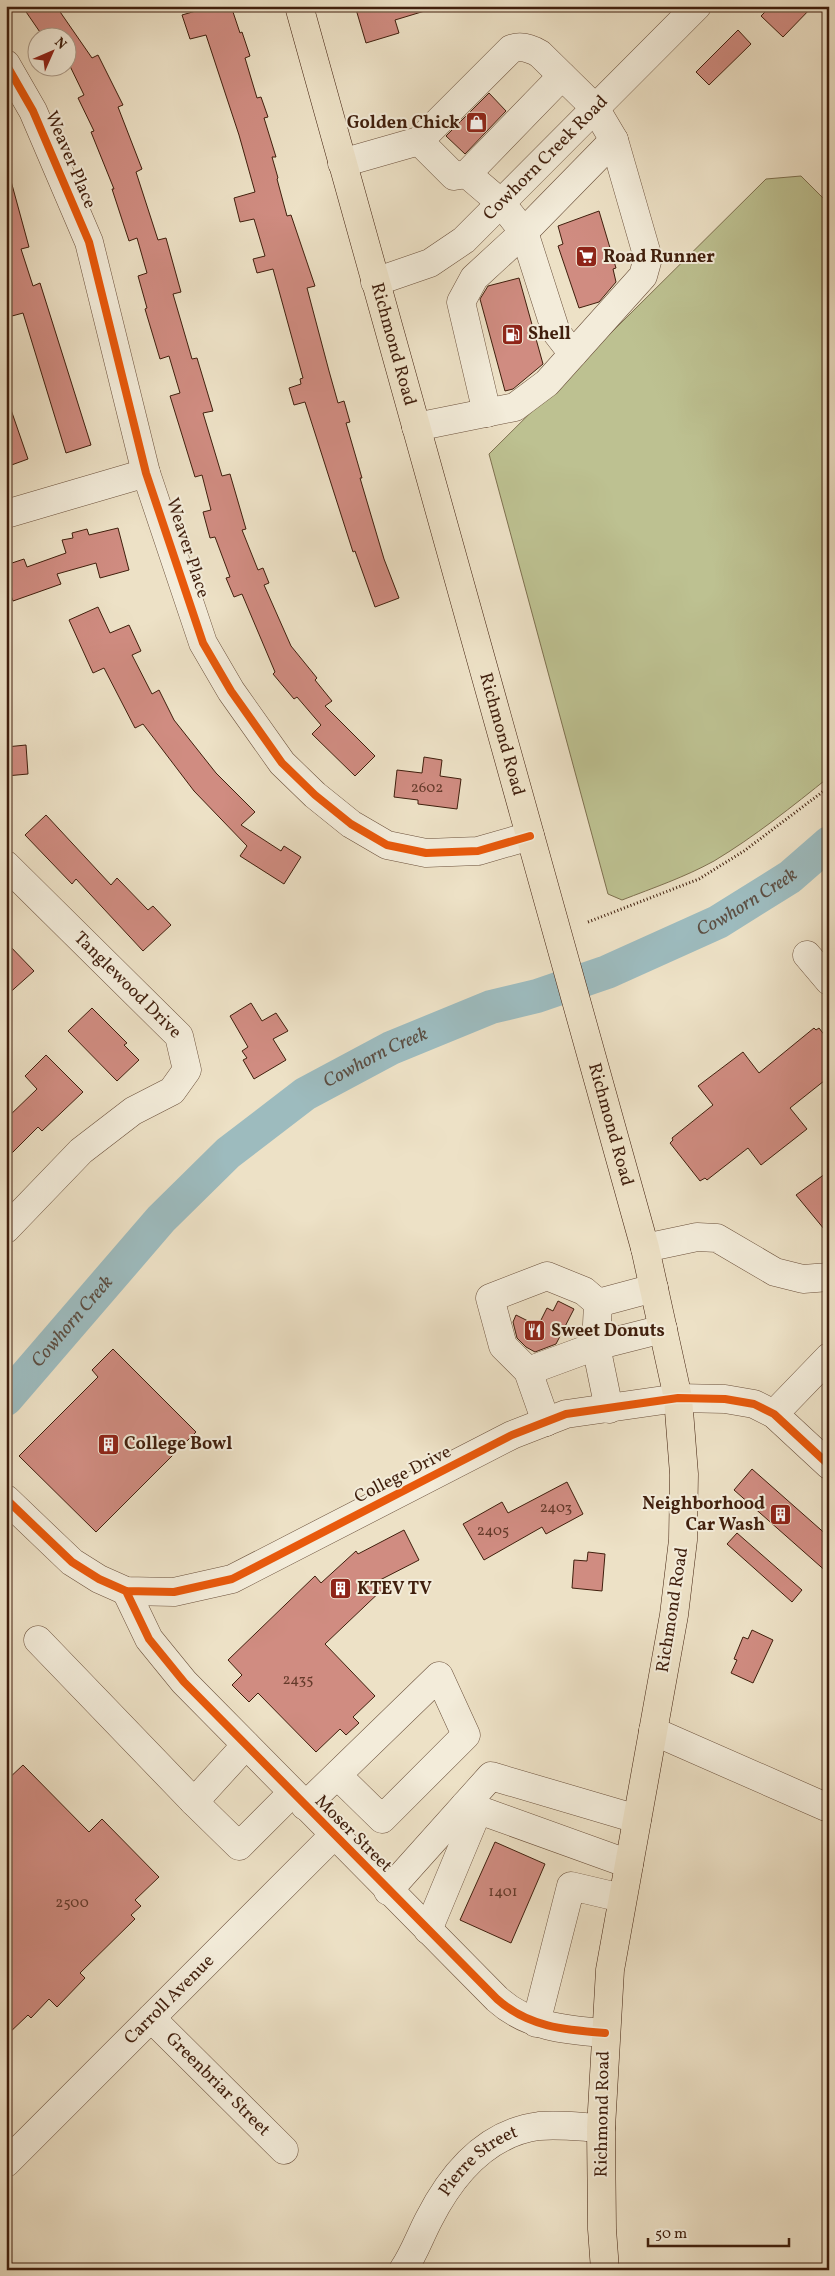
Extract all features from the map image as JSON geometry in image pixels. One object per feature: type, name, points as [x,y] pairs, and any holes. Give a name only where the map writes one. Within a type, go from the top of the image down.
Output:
[{"type":"main road","name":"Richmond Road","points":[[299,6],[645,1248],[678,1398],[684,1474],[683,1540],[674,1615],[610,1970],[601,2128],[602,2229],[606,2270]]},
{"type":"street","name":"Cowhorn Creek Road","points":[[375,282],[430,263],[464,240],[697,6]]},
{"type":"street","points":[[342,163],[419,141],[511,49],[517,46],[531,49],[540,54],[595,108],[614,140],[648,258],[643,276],[547,383],[515,407],[416,428]]},
{"type":"street","name":"Weaver Place","points":[[6,64],[34,111],[89,242],[146,472],[203,643],[230,691],[282,763],[315,796],[351,824],[387,845],[426,853],[478,851],[530,836]]},
{"type":"street","points":[[419,141],[454,176],[467,174],[562,76]]},
{"type":"street","points":[[487,413],[461,302],[474,278],[524,232],[614,140]]},
{"type":"street","points":[[467,174],[501,203],[524,232],[556,332],[573,354]]},
{"type":"street","points":[[6,514],[146,472]]},
{"type":"street","name":"Tanglewood Drive","points":[[6,865],[179,1036],[187,1070],[172,1091],[133,1112],[81,1151],[6,1229]]},
{"type":"street","points":[[808,954],[829,981]]},
{"type":"street","points":[[645,1248],[697,1237],[717,1238],[775,1272],[803,1279],[829,1277]]},
{"type":"street","points":[[546,1422],[528,1371],[503,1346],[490,1298],[547,1276],[584,1291],[598,1303]]},
{"type":"street","points":[[598,1303],[654,1288]]},
{"type":"street","points":[[598,1303],[596,1346],[609,1409]]},
{"type":"street","points":[[528,1371],[596,1346],[663,1329]]},
{"type":"street","points":[[774,1414],[825,1368]]},
{"type":"street","name":"College Drive","points":[[6,1499],[72,1562],[99,1579],[126,1591],[174,1592],[232,1579],[512,1435],[566,1414],[678,1398],[725,1399],[754,1404],[774,1414],[829,1465]]},
{"type":"street","name":"Moser Street","points":[[126,1591],[149,1639],[163,1659],[333,1836],[508,2009],[536,2023],[565,2030],[605,2033]]},
{"type":"street","points":[[38,1640],[239,1846],[298,1799],[337,1774],[439,1676],[466,1735],[382,1819],[337,1774]]},
{"type":"street","points":[[653,1731],[826,1806],[829,1805]]},
{"type":"street","points":[[194,1802],[246,1745]]},
{"type":"street","points":[[428,1930],[472,1808],[491,1776],[637,1819]]},
{"type":"street","points":[[472,1808],[629,1864]]},
{"type":"street","points":[[388,1891],[472,1808]]},
{"type":"street","name":"Carroll Avenue","points":[[6,2163],[333,1836]]},
{"type":"street","points":[[536,2023],[571,1886],[578,1846]]},
{"type":"street","points":[[571,1886],[622,1898]]},
{"type":"street","name":"Greenbriar Street","points":[[151,2018],[284,2150]]},
{"type":"street","name":"Pierre Street","points":[[415,2265],[430,2218],[443,2195],[461,2171],[484,2148],[511,2133],[527,2128],[559,2125],[601,2128]]},
{"type":"path","points":[[588,922],[700,879],[744,851],[829,787]]},
{"type":"green space","points":[[801,176],[829,204],[829,777],[758,832],[714,861],[622,900],[608,894],[489,454],[766,179]]},
{"type":"building","points":[[22,6],[56,6],[71,28],[37,28]]},
{"type":"building","points":[[213,6],[231,6],[240,33],[242,32],[250,56],[245,58],[257,98],[261,97],[268,117],[264,118],[276,157],[272,157],[287,216],[291,215],[315,286],[307,288],[329,371],[338,403],[344,401],[350,422],[346,423],[362,478],[360,478],[384,559],[399,598],[375,607],[355,551],[353,552],[305,402],[294,405],[289,388],[301,384],[300,379],[303,378],[273,269],[257,273],[253,259],[265,256],[254,219],[240,222],[234,198],[255,192],[239,135],[206,35],[190,39],[182,15]]},
{"type":"building","points":[[355,6],[428,6],[428,10],[395,20],[399,33],[366,43]]},
{"type":"building","points":[[771,6],[813,6],[783,37],[761,16]]},
{"type":"building","points":[[738,30],[751,44],[709,85],[696,72]]},
{"type":"building","points":[[78,38],[92,58],[98,55],[123,105],[118,107],[142,169],[136,172],[158,240],[166,238],[181,292],[173,294],[192,359],[197,358],[213,411],[203,413],[222,476],[230,474],[246,529],[242,530],[258,570],[263,568],[269,583],[264,585],[291,646],[317,678],[315,680],[332,701],[325,706],[375,756],[355,776],[312,734],[321,725],[297,697],[294,699],[273,674],[275,672],[242,594],[234,597],[226,578],[230,577],[215,537],[210,538],[203,512],[211,510],[202,475],[195,477],[170,396],[180,393],[169,356],[160,359],[145,309],[147,308],[138,276],[147,273],[137,238],[129,241],[112,189],[114,189],[91,132],[94,131],[78,98],[84,95],[76,78],[78,78]]},
{"type":"building","name":"Golden Chick","points":[[489,93],[506,111],[465,154],[446,136]]},
{"type":"building","points":[[11,181],[29,247],[21,249],[33,286],[40,283],[91,445],[66,453],[23,313],[12,316],[6,297],[6,182]]},
{"type":"building","name":"Road Runner","points":[[599,211],[616,268],[613,269],[616,282],[599,302],[579,308],[558,246],[563,244],[558,226]]},
{"type":"building","name":"Shell","points":[[519,278],[543,364],[513,389],[505,391],[480,299],[488,286]]},
{"type":"building","points":[[6,404],[9,404],[28,459],[6,467]]},
{"type":"building","points":[[118,528],[129,570],[100,578],[96,563],[57,574],[61,584],[13,601],[6,582],[6,565],[24,559],[27,567],[66,553],[62,540],[73,538],[72,533],[87,529],[89,535]]},
{"type":"building","points":[[98,607],[110,633],[129,625],[141,651],[132,655],[152,694],[159,690],[174,720],[216,773],[255,812],[241,825],[281,851],[284,846],[301,857],[284,884],[240,856],[247,846],[194,791],[143,724],[135,728],[104,668],[93,673],[69,620]]},
{"type":"building","points":[[26,745],[28,774],[6,776],[6,747]]},
{"type":"building","points":[[424,757],[442,760],[440,776],[461,779],[457,809],[418,804],[418,800],[394,797],[397,770],[422,773]]},
{"type":"building","points":[[46,815],[111,885],[117,878],[148,910],[153,906],[171,925],[143,951],[76,879],[72,884],[25,835]]},
{"type":"building","points":[[6,942],[34,971],[6,996]]},
{"type":"building","points":[[251,1003],[262,1021],[276,1013],[288,1031],[273,1039],[286,1060],[254,1079],[243,1060],[247,1058],[242,1051],[248,1047],[230,1016]]},
{"type":"building","points":[[92,1008],[127,1043],[124,1045],[139,1060],[117,1081],[68,1031]]},
{"type":"building","points":[[814,1028],[816,1030],[819,1028],[829,1041],[829,1077],[790,1108],[807,1129],[761,1165],[748,1148],[707,1180],[705,1178],[700,1181],[670,1143],[673,1140],[672,1138],[713,1105],[698,1086],[743,1052],[759,1073]]},
{"type":"building","points":[[46,1055],[83,1092],[42,1131],[38,1127],[6,1159],[6,1119],[37,1089],[25,1076]]},
{"type":"building","points":[[829,1171],[829,1235],[796,1195]]},
{"type":"building","name":"Sweet Donuts","points":[[558,1301],[574,1309],[556,1344],[535,1352],[526,1347],[517,1338],[513,1322],[516,1315],[538,1326],[547,1308],[553,1311]]},
{"type":"building","name":"College Bowl","points":[[113,1349],[196,1432],[96,1532],[19,1456],[98,1377],[92,1370]]},
{"type":"building","name":"Neighborhood Car Wash","points":[[752,1469],[829,1537],[829,1574],[734,1490]]},
{"type":"building","points":[[567,1482],[583,1514],[546,1534],[542,1527],[484,1560],[463,1524],[502,1502],[508,1513]]},
{"type":"building","points":[[404,1530],[419,1560],[380,1580],[386,1586],[325,1644],[375,1696],[353,1717],[359,1723],[346,1735],[340,1729],[316,1752],[258,1693],[249,1702],[232,1685],[242,1675],[228,1660],[315,1576],[321,1583],[356,1551],[358,1554]]},
{"type":"building","name":"Neighborhood Car Wash","points":[[737,1533],[802,1590],[792,1602],[727,1544]]},
{"type":"building","points":[[588,1552],[605,1554],[602,1591],[572,1588],[574,1560],[587,1561]]},
{"type":"building","points":[[752,1630],[773,1640],[753,1683],[731,1673],[737,1660],[734,1659],[743,1637],[748,1639]]},
{"type":"building","points":[[23,1765],[89,1832],[102,1819],[159,1877],[135,1900],[141,1906],[131,1915],[135,1919],[80,1973],[85,1978],[57,2007],[49,1999],[31,2018],[28,2015],[6,2036],[6,1781]]},
{"type":"building","points":[[495,1842],[545,1864],[511,1943],[460,1920]]},
{"type":"waterway","name":"Cowhorn Creek","points":[[6,1399],[161,1219],[228,1153],[305,1094],[391,1048],[491,1007],[537,996],[607,972],[718,922],[790,877],[829,843]]},
{"type":"cycle path","points":[[6,64],[33,111],[89,242],[146,473],[203,643],[231,691],[282,763],[315,795],[351,824],[387,845],[426,853],[478,851],[530,836]]},
{"type":"cycle path","points":[[6,1499],[72,1562],[99,1579],[126,1591],[174,1592],[232,1579],[512,1435],[566,1414],[678,1398],[725,1399],[754,1404],[774,1414],[829,1465]]},
{"type":"cycle path","points":[[126,1591],[149,1639],[184,1682],[497,1999],[521,2016],[534,2021],[561,2028],[605,2033]]},
{"type":"place","name":"Golden Chick","points":[[476,123]]},
{"type":"place","name":"Road Runner","points":[[587,257]]},
{"type":"place","name":"Shell","points":[[512,334]]},
{"type":"place","name":"Sweet Donuts","points":[[535,1331]]},
{"type":"place","name":"College Bowl","points":[[108,1444]]},
{"type":"place","name":"Neighborhood Car Wash","points":[[781,1514]]},
{"type":"place","name":"KTEV TV","points":[[341,1589]]}]
